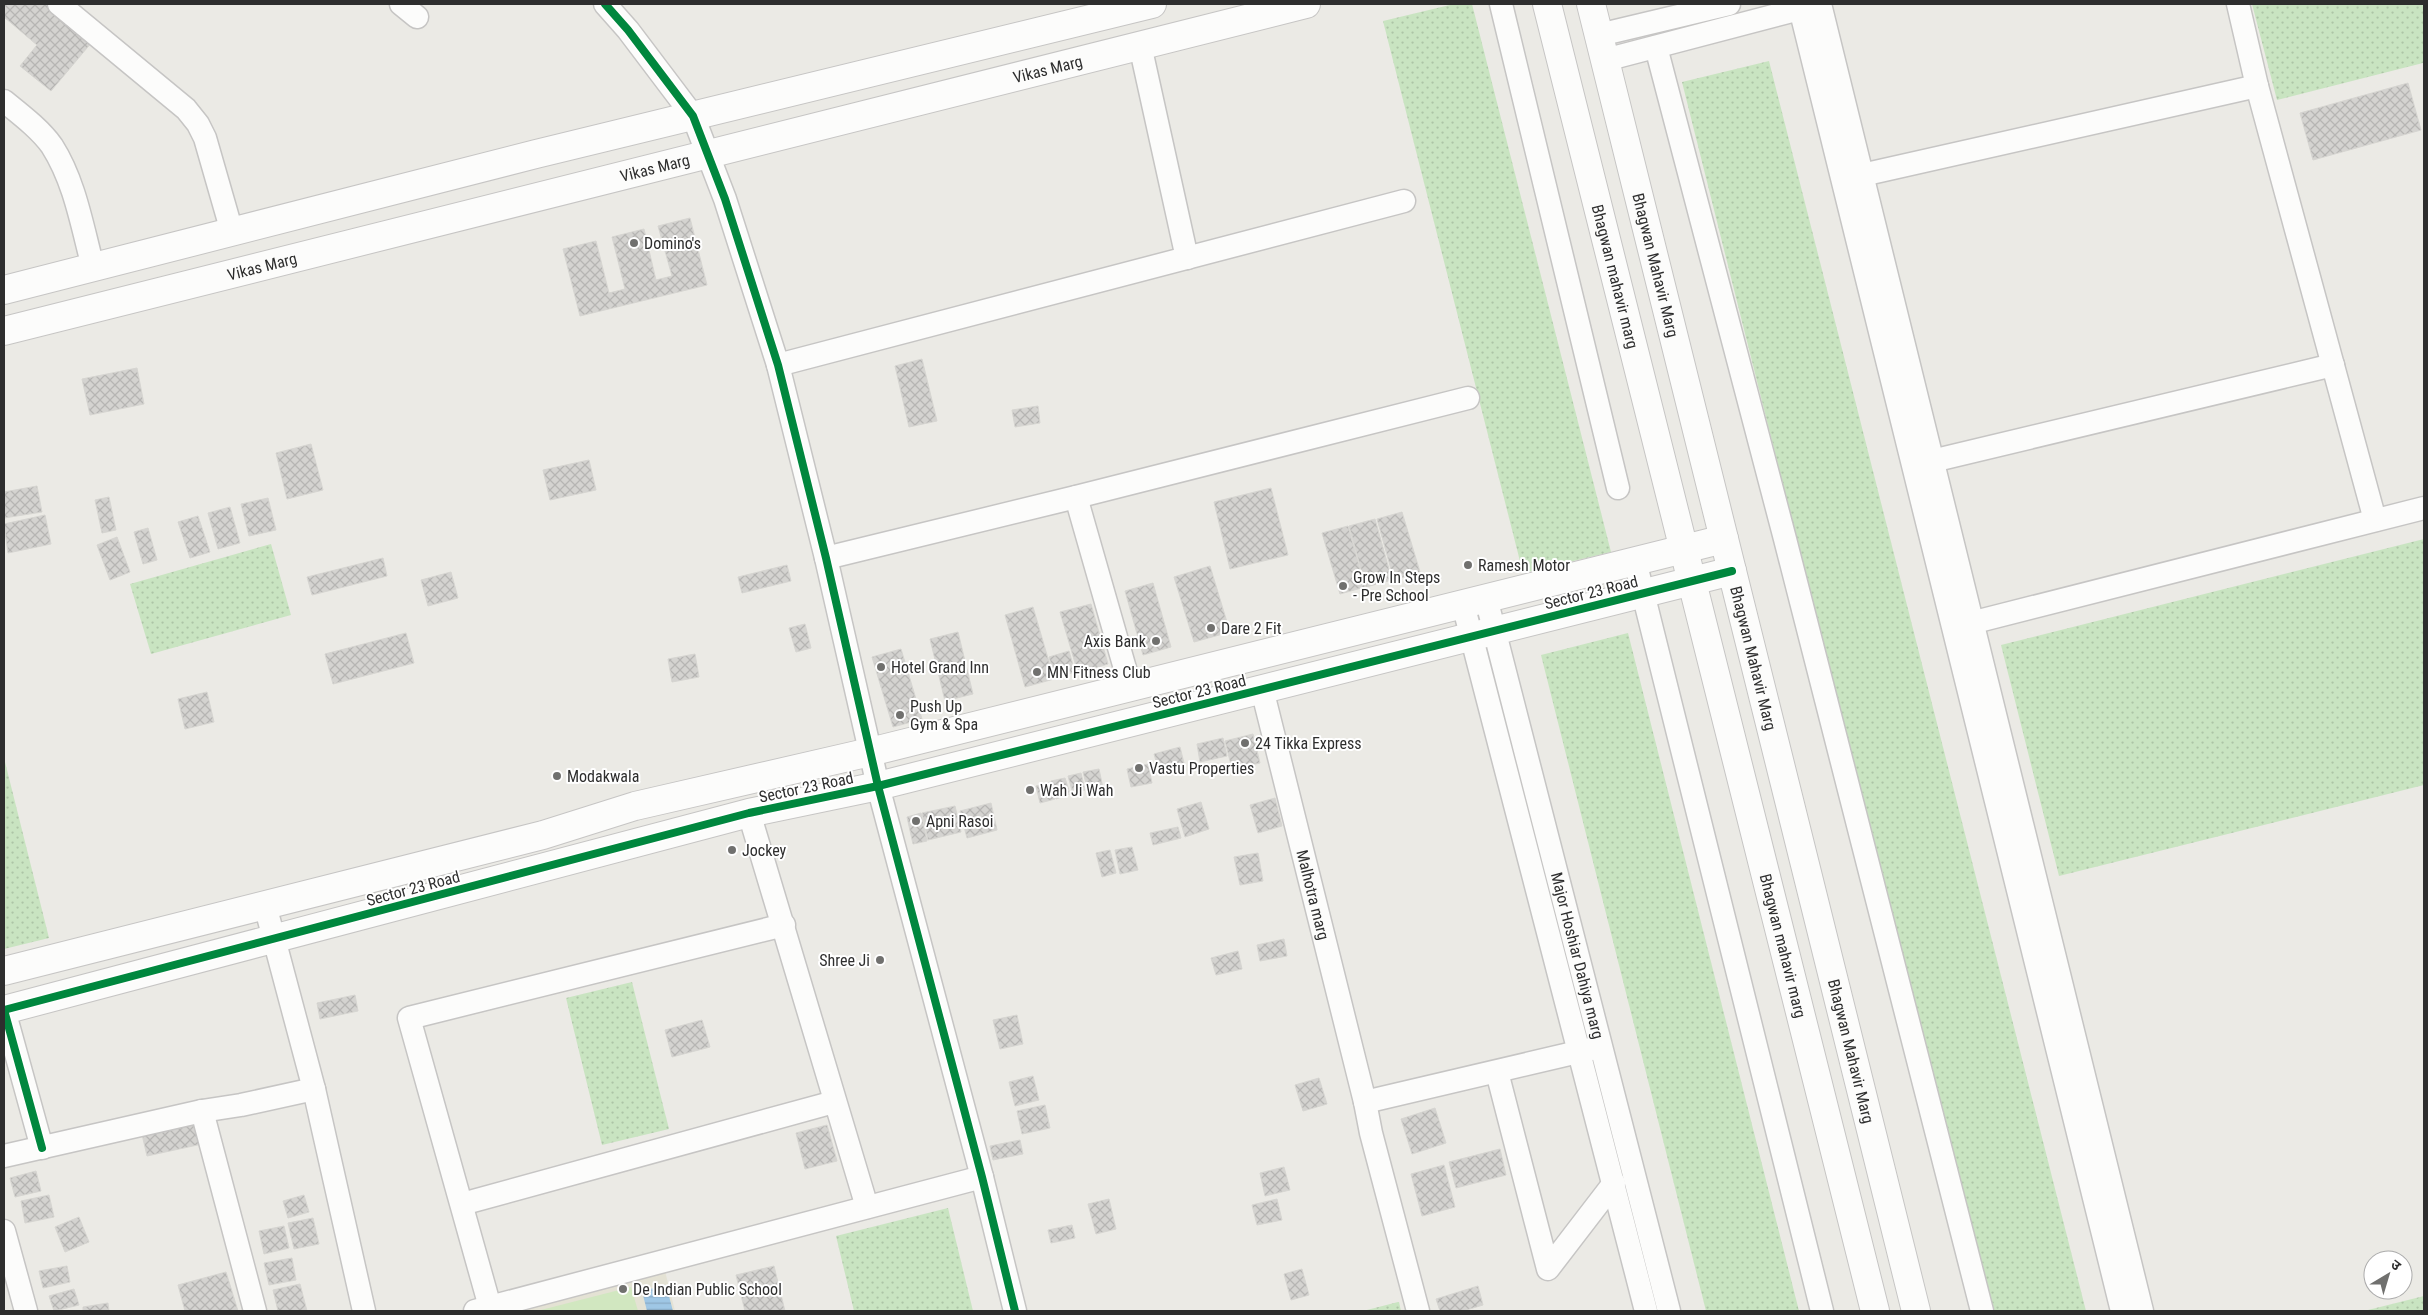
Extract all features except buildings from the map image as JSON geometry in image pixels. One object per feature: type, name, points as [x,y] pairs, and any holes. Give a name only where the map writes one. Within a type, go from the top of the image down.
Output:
[{"type":"street","points":[[60,4],[156,83],[198,124],[206,138],[232,232]]},
{"type":"street","points":[[605,4],[628,30],[693,116],[709,153],[778,365],[826,558],[878,786],[982,1177],[1014,1311]]},
{"type":"street","points":[[4,290],[693,116],[1152,4]]},
{"type":"street","name":"Vikas Marg","points":[[4,331],[1306,4]]},
{"type":"street","points":[[1501,4],[1618,488]]},
{"type":"street","name":"Bhagwan mahavir marg","points":[[1547,4],[1875,1311]]},
{"type":"street","name":"Bhagwan Mahavir Marg","points":[[1591,4],[1916,1311]]},
{"type":"street","points":[[1602,47],[1648,13],[1729,4]]},
{"type":"street","points":[[2238,4],[2257,86],[2375,520]]},
{"type":"street","points":[[1602,47],[1656,46],[1812,5]]},
{"type":"street","points":[[1812,5],[1862,175],[1932,461],[1963,625],[2142,1311]]},
{"type":"street","points":[[1812,5],[1963,625],[2122,1311]]},
{"type":"street","points":[[1140,45],[1187,258]]},
{"type":"street","points":[[1656,46],[1785,539],[1982,1311]]},
{"type":"street","points":[[1862,175],[2257,86]]},
{"type":"street","points":[[4,101],[24,117],[51,145],[72,189],[93,267]]},
{"type":"street","points":[[778,365],[1404,201]]},
{"type":"street","points":[[1932,461],[2333,364]]},
{"type":"street","points":[[826,558],[1468,398]]},
{"type":"street","points":[[1076,497],[1130,686]]},
{"type":"street","points":[[1963,625],[2424,508]]},
{"type":"street","name":"Sector 23 Road","points":[[4,971],[543,835],[635,806],[870,752],[1724,539]]},
{"type":"street","points":[[1635,561],[1822,1311]]},
{"type":"street","name":"Sector 23 Road","points":[[4,1010],[749,813],[878,786],[1732,571]]},
{"type":"street","name":"Major Hoshiar Dahiya marg","points":[[1474,601],[1591,1049],[1669,1311]]},
{"type":"street","name":"Malhotra marg","points":[[1262,690],[1365,1102],[1371,1133],[1418,1311]]},
{"type":"street","points":[[749,813],[867,1207]]},
{"type":"street","points":[[265,905],[314,1089],[364,1311]]},
{"type":"street","points":[[784,925],[409,1018],[462,1204],[483,1309],[982,1177]]},
{"type":"street","points":[[4,1010],[42,1148]]},
{"type":"street","points":[[1365,1102],[1591,1049]]},
{"type":"street","name":"Major Hoshiar Dahiya marg","points":[[1591,1049],[1614,1183],[1646,1311]]},
{"type":"street","points":[[1497,1072],[1548,1269],[1614,1183]]},
{"type":"street","points":[[4,1156],[202,1111],[241,1105],[314,1089]]},
{"type":"street","points":[[462,1204],[834,1102]]},
{"type":"street","points":[[202,1111],[255,1311]]},
{"type":"street","points":[[4,1230],[26,1311]]},
{"type":"shaded area","name":"De Indian Public School","points":[[664,1267],[675,1311],[488,1311]]},
{"type":"green space","points":[[1454,4],[1472,4],[1611,552],[1523,573],[1383,21]]},
{"type":"green space","points":[[2252,4],[2424,4],[2424,69],[2423,63],[2277,100]]},
{"type":"green space","points":[[1769,61],[2086,1311],[1990,1311],[1682,82]]},
{"type":"green space","points":[[2424,539],[2424,785],[2059,876],[2001,645]]},
{"type":"green space","points":[[271,544],[291,615],[151,654],[130,584]]},
{"type":"green space","points":[[1628,633],[1799,1311],[1706,1311],[1541,655]]},
{"type":"green space","points":[[4,758],[49,938],[4,949]]},
{"type":"green space","points":[[632,982],[669,1129],[602,1145],[566,998]]},
{"type":"green space","points":[[948,1208],[973,1311],[854,1311],[836,1236]]},
{"type":"green space","points":[[631,1287],[638,1311],[537,1311]]},
{"type":"green space","points":[[2424,1296],[2424,1311],[2364,1311],[2413,1300]]},
{"type":"green space","points":[[1398,1302],[1401,1311],[1363,1311]]},
{"type":"water","points":[[666,1285],[673,1311],[647,1311],[642,1291]]},
{"type":"cycle path","points":[[605,4],[628,30],[693,116],[725,199],[778,365],[826,558],[878,786],[982,1177],[1015,1311]]},
{"type":"cycle path","points":[[42,1148],[4,1010],[749,813],[878,786],[1732,571]]},
{"type":"place","name":"Domino's","points":[[634,243]]},
{"type":"place","name":"Ramesh Motor","points":[[1468,565]]},
{"type":"place","name":"Grow In Steps - Pre School","points":[[1343,586]]},
{"type":"place","name":"Dare 2 Fit","points":[[1211,628]]},
{"type":"place","name":"Axis Bank","points":[[1156,641]]},
{"type":"place","name":"Hotel Grand Inn","points":[[881,667]]},
{"type":"place","name":"MN Fitness Club","points":[[1037,672]]},
{"type":"place","name":"Push Up Gym & Spa","points":[[900,715]]},
{"type":"place","name":"24 Tikka Express","points":[[1245,743]]},
{"type":"place","name":"Vastu Properties","points":[[1139,768]]},
{"type":"place","name":"Modakwala","points":[[557,776]]},
{"type":"place","name":"Wah Ji Wah","points":[[1030,790]]},
{"type":"place","name":"Apni Rasoi","points":[[916,821]]},
{"type":"place","name":"Jockey","points":[[732,850]]},
{"type":"place","name":"Shree Ji","points":[[880,960]]},
{"type":"place","name":"De Indian Public School","points":[[623,1289]]}]
